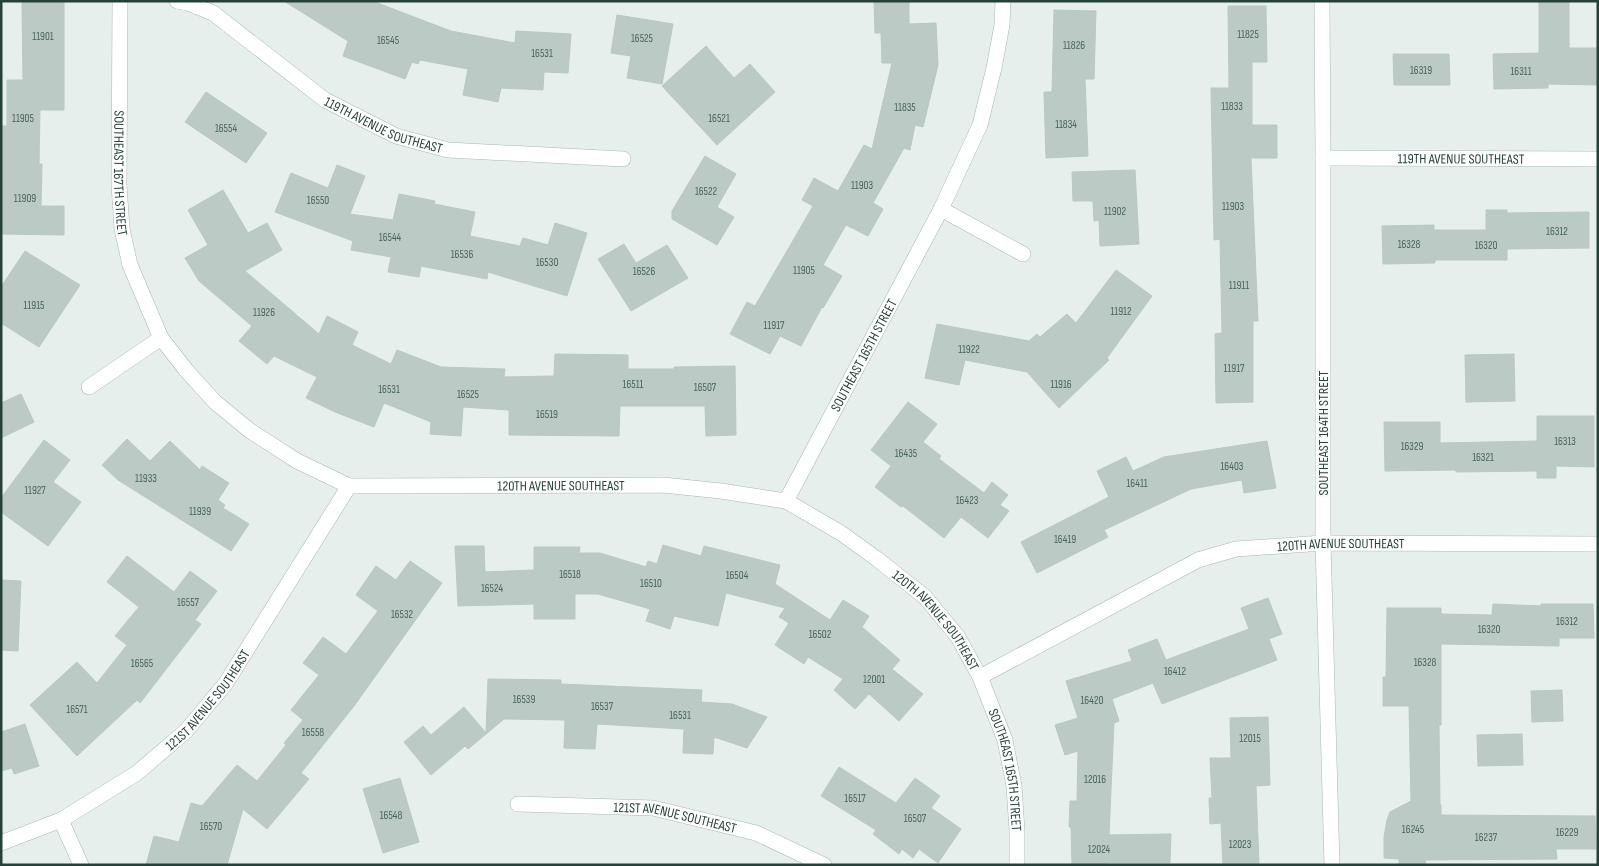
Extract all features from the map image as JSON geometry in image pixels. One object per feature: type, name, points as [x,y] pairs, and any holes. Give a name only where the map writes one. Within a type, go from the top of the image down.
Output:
[{"type":"street","name":"SOUTHEAST 167TH STREET","points":[[120,1],[119,185],[122,229],[130,265],[162,338],[186,370],[215,402],[249,430],[297,461],[349,486]]},
{"type":"street","name":"119TH AVENUE SOUTHEAST","points":[[177,1],[213,12],[324,100],[396,136],[448,150],[623,159]]},
{"type":"street","name":"SOUTHEAST 165TH STREET","points":[[786,501],[941,209],[980,124],[996,60],[1002,25],[1003,1]]},
{"type":"street","name":"SOUTHEAST 164TH STREET","points":[[1322,1],[1323,543],[1332,865]]},
{"type":"street","name":"119TH AVENUE SOUTHEAST","points":[[1323,158],[1598,159]]},
{"type":"street","points":[[941,209],[1023,254]]},
{"type":"street","points":[[89,387],[162,338]]},
{"type":"street","name":"120TH AVENUE SOUTHEAST","points":[[349,486],[663,485],[721,491],[786,501],[841,533],[877,558],[925,597],[958,637],[980,677],[1198,560],[1236,549],[1323,543],[1598,544]]},
{"type":"street","name":"121ST AVENUE SOUTHEAST","points":[[1,843],[61,820],[137,773],[186,731],[226,683],[349,486]]},
{"type":"street","name":"SOUTHEAST 165TH STREET","points":[[980,677],[1004,740],[1014,786],[1017,865]]},
{"type":"street","name":"121ST AVENUE SOUTHEAST","points":[[518,804],[653,808],[756,833],[824,865]]},
{"type":"street","points":[[61,820],[81,865]]},
{"type":"building","points":[[22,1],[64,1],[64,110],[40,110],[39,164],[42,164],[41,206],[64,206],[64,235],[1,234],[1,126],[7,126],[7,80],[23,80]]},
{"type":"building","points":[[284,1],[372,1],[451,31],[515,43],[516,31],[571,34],[568,73],[544,72],[543,90],[501,88],[498,102],[463,95],[468,69],[420,60],[418,64],[412,62],[405,79],[343,56],[348,41]]},
{"type":"building","points":[[874,1],[909,1],[909,24],[936,23],[938,65],[923,127],[915,125],[910,150],[904,148],[873,203],[883,209],[868,236],[846,225],[823,265],[842,276],[822,307],[801,346],[780,336],[770,354],[730,334],[747,302],[755,306],[813,206],[802,200],[814,178],[838,191],[864,145],[872,149],[892,63],[882,63],[881,33],[875,33]]},
{"type":"building","points":[[1539,1],[1569,2],[1569,48],[1598,48],[1598,85],[1548,84],[1548,88],[1494,89],[1493,54],[1539,53]]},
{"type":"building","points":[[1228,6],[1266,6],[1267,62],[1252,62],[1252,125],[1277,125],[1277,158],[1251,158],[1258,321],[1253,321],[1253,402],[1216,403],[1215,334],[1222,333],[1220,239],[1214,240],[1211,88],[1229,88]]},
{"type":"building","points":[[1054,10],[1096,11],[1094,79],[1085,79],[1088,156],[1046,158],[1044,92],[1052,92]]},
{"type":"building","points":[[617,15],[673,24],[662,84],[627,78],[631,56],[611,53]]},
{"type":"building","points":[[706,46],[734,78],[750,64],[775,92],[717,145],[662,86]]},
{"type":"building","points":[[1393,54],[1449,54],[1450,85],[1394,85]]},
{"type":"building","points":[[206,92],[267,133],[246,163],[185,122]]},
{"type":"building","points":[[705,156],[736,174],[717,207],[734,217],[717,245],[672,219],[672,211]]},
{"type":"building","points":[[337,165],[365,176],[350,214],[393,220],[399,194],[435,201],[434,204],[475,212],[470,236],[520,246],[523,238],[548,245],[555,223],[587,233],[567,296],[488,272],[487,279],[421,266],[419,277],[388,272],[391,257],[351,250],[353,241],[275,212],[291,173],[328,188]]},
{"type":"building","points":[[1135,170],[1139,244],[1100,246],[1099,220],[1094,221],[1093,201],[1073,201],[1072,172]]},
{"type":"building","points":[[223,190],[248,233],[267,223],[282,250],[245,271],[319,334],[327,316],[358,332],[352,345],[391,364],[397,350],[441,367],[505,369],[504,377],[554,376],[555,354],[628,355],[628,369],[735,366],[736,435],[706,436],[705,406],[620,406],[619,436],[509,435],[509,410],[463,407],[461,436],[430,434],[431,422],[384,403],[374,427],[335,412],[306,398],[317,377],[274,356],[267,364],[239,341],[252,326],[199,281],[185,258],[208,245],[188,210]]},
{"type":"building","points":[[1486,210],[1507,210],[1507,213],[1589,212],[1589,248],[1507,249],[1507,260],[1435,260],[1435,263],[1383,264],[1382,226],[1434,225],[1434,230],[1486,230]]},
{"type":"building","points":[[624,244],[636,263],[667,245],[688,278],[631,311],[598,259]]},
{"type":"building","points":[[25,251],[80,285],[39,347],[1,323],[1,287]]},
{"type":"building","points":[[1116,270],[1152,296],[1107,358],[1109,360],[1059,408],[1027,372],[965,360],[959,385],[925,378],[937,324],[1029,341],[1037,334],[1040,337],[1067,314],[1076,323]]},
{"type":"building","points":[[1514,354],[1515,401],[1466,402],[1465,355]]},
{"type":"building","points":[[21,394],[34,422],[1,438],[1,403]]},
{"type":"building","points":[[908,402],[937,424],[923,442],[941,456],[939,459],[984,493],[992,482],[1008,495],[1000,505],[1009,511],[988,538],[961,517],[944,538],[875,487],[891,466],[871,450]]},
{"type":"building","points":[[1537,416],[1594,416],[1594,467],[1556,466],[1556,478],[1537,478],[1537,471],[1385,471],[1384,422],[1440,422],[1440,443],[1537,441]]},
{"type":"building","points":[[127,439],[150,461],[170,441],[200,470],[202,466],[229,483],[218,500],[225,505],[223,508],[249,524],[231,551],[118,480],[102,465]]},
{"type":"building","points":[[44,440],[70,460],[53,482],[81,502],[48,546],[1,512],[1,498]]},
{"type":"building","points":[[1267,441],[1276,488],[1244,493],[1242,480],[1191,489],[1104,530],[1108,537],[1037,573],[1021,542],[1109,497],[1097,471],[1126,457],[1133,471],[1164,457]]},
{"type":"building","points":[[663,545],[701,556],[704,546],[780,565],[775,584],[830,620],[843,600],[869,616],[862,627],[900,660],[892,669],[923,694],[899,721],[869,694],[855,709],[834,690],[843,679],[808,657],[804,664],[775,645],[789,623],[779,617],[785,608],[726,593],[718,626],[674,616],[670,629],[646,621],[650,609],[598,594],[575,594],[575,619],[534,619],[534,604],[458,606],[455,546],[484,546],[485,572],[534,570],[534,547],[580,547],[579,553],[600,553],[646,567],[648,561],[657,564]]},
{"type":"building","points":[[127,556],[174,592],[190,571],[217,591],[195,620],[201,624],[140,703],[137,700],[77,756],[30,705],[77,662],[97,683],[127,645],[115,636],[139,607],[107,582]]},
{"type":"building","points":[[410,561],[442,583],[354,706],[301,773],[309,779],[267,829],[243,809],[227,865],[146,865],[154,836],[179,842],[191,803],[202,806],[237,765],[257,781],[303,720],[291,710],[319,675],[303,663],[323,637],[346,654],[378,611],[356,595],[376,566],[396,580]]},
{"type":"building","points":[[1,580],[21,581],[18,651],[1,650]]},
{"type":"building","points":[[1268,598],[1282,634],[1269,639],[1277,660],[1162,704],[1153,683],[1112,699],[1119,721],[1114,723],[1109,835],[1171,834],[1170,863],[1072,865],[1071,827],[1069,827],[1070,801],[1077,801],[1078,751],[1065,755],[1055,725],[1078,718],[1066,681],[1132,661],[1128,650],[1157,639],[1166,660],[1249,629],[1241,608]]},
{"type":"building","points":[[1493,604],[1541,606],[1541,604],[1593,604],[1594,638],[1559,638],[1559,646],[1441,644],[1441,725],[1439,725],[1441,815],[1595,816],[1596,849],[1556,849],[1557,859],[1425,860],[1426,865],[1399,865],[1399,859],[1384,858],[1384,837],[1390,812],[1411,801],[1409,706],[1383,706],[1383,677],[1386,677],[1387,608],[1441,608],[1441,614],[1492,615]]},
{"type":"building","points":[[488,679],[561,680],[561,684],[702,690],[701,702],[732,704],[767,717],[747,748],[714,737],[713,754],[683,753],[684,729],[597,724],[595,749],[564,748],[565,720],[504,719],[468,749],[465,746],[431,775],[404,742],[423,726],[431,735],[464,707],[486,733]]},
{"type":"building","points":[[1562,690],[1563,721],[1532,722],[1531,691]]},
{"type":"building","points":[[1268,717],[1270,785],[1256,786],[1259,865],[1223,865],[1221,823],[1210,824],[1209,798],[1212,798],[1210,758],[1231,758],[1230,718]]},
{"type":"building","points":[[25,724],[39,766],[14,774],[12,768],[1,771],[1,732]]},
{"type":"building","points":[[1522,734],[1523,765],[1478,766],[1477,735]]},
{"type":"building","points":[[839,767],[896,803],[915,778],[940,796],[931,808],[961,829],[938,863],[919,849],[913,858],[902,849],[899,854],[873,834],[876,830],[821,796]]},
{"type":"building","points":[[400,778],[419,842],[383,853],[363,789]]}]
